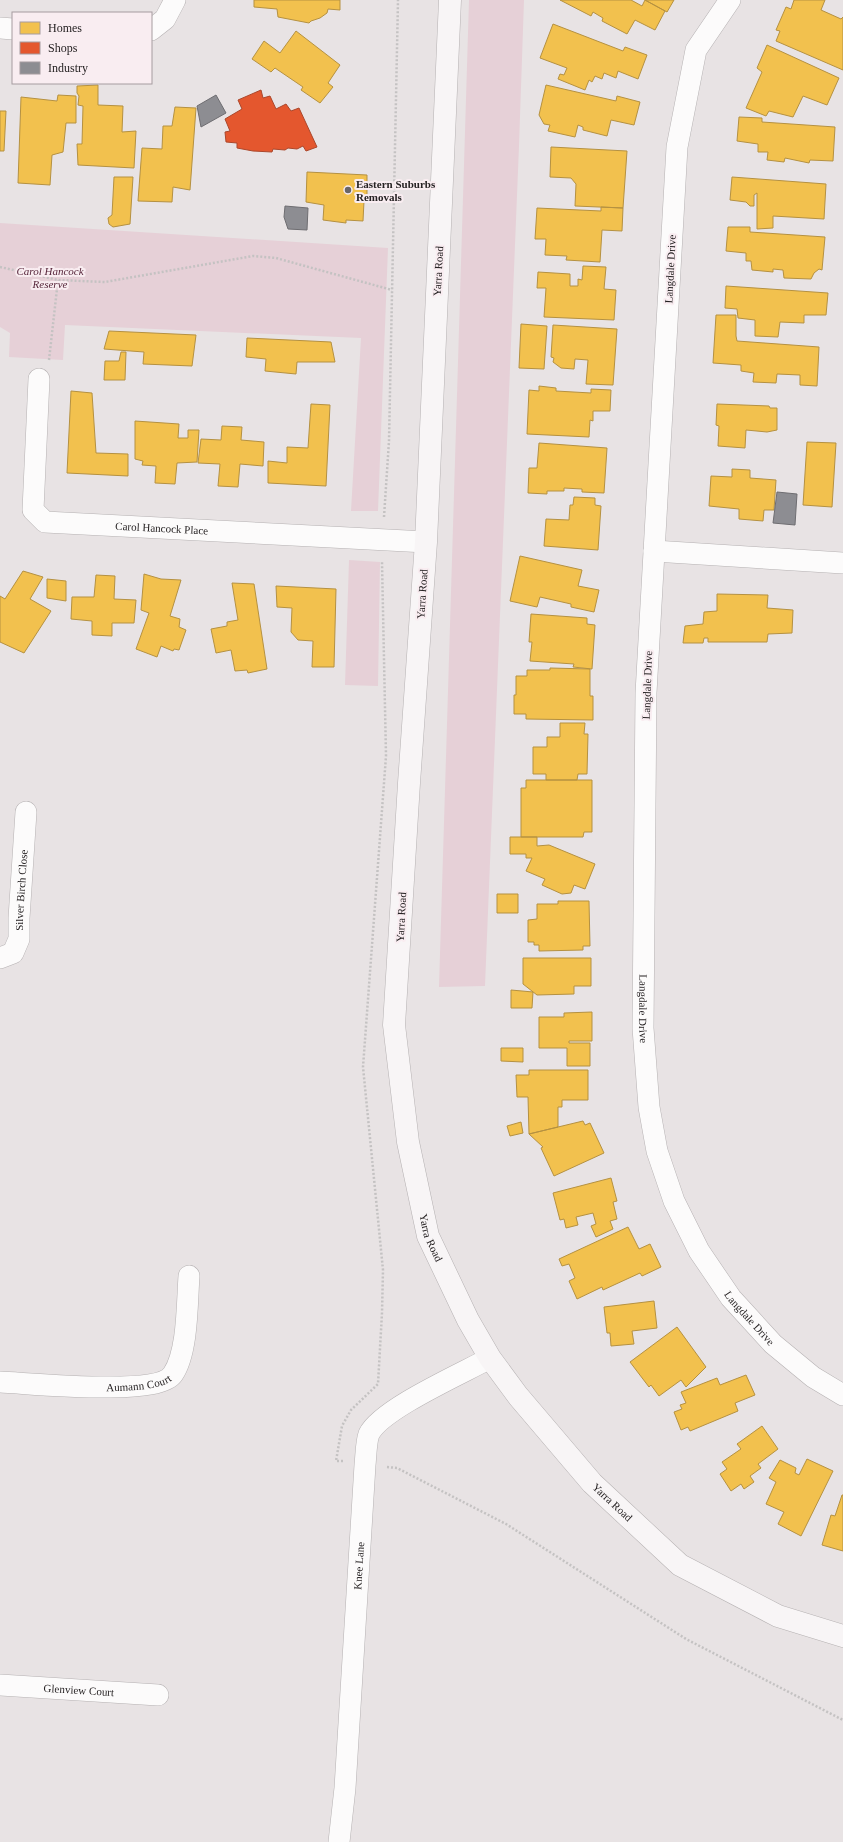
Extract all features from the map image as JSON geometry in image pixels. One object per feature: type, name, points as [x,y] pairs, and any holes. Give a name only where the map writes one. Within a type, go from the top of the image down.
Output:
[{"type":"main road","name":"Yarra Road","points":[[450,0],[426,542],[394,1025],[408,1142],[428,1236],[468,1320],[490,1358],[518,1396],[592,1484],[680,1565],[778,1616],[843,1636]]},
{"type":"street","points":[[152,29],[165,19],[175,0]]},
{"type":"street","name":"Langdale Drive","points":[[730,0],[696,50],[677,147],[646,693],[643,1028],[649,1107],[657,1151],[674,1201],[699,1252],[731,1298],[772,1344],[813,1377],[843,1395]]},
{"type":"street","points":[[0,28],[12,29]]},
{"type":"street","name":"Carol Hancock Place","points":[[39,379],[33,510],[45,522],[426,542]]},
{"type":"street","points":[[654,551],[843,563]]},
{"type":"street","name":"Silver Birch Close","points":[[0,958],[13,953],[20,939],[19,918],[26,812]]},
{"type":"street","name":"Aumann Court","points":[[0,1382],[121,1388],[154,1385],[173,1375],[183,1353],[189,1276]]},
{"type":"street","name":"Knee Lane","points":[[339,1842],[345,1788],[365,1464],[369,1434],[381,1420],[396,1408],[490,1358]]},
{"type":"street","name":"Glenview Court","points":[[0,1685],[158,1694]]},
{"type":"path","points":[[398,0],[389,441],[382,540],[386,756],[363,1067],[383,1270],[382,1312],[378,1384],[351,1410],[342,1426],[336,1460],[397,1468],[506,1524],[686,1640],[843,1720]]},
{"type":"path","points":[[0,268],[58,280],[105,282],[253,256],[276,258],[392,290]]},
{"type":"path","points":[[39,379],[49,362],[58,280]]},
{"type":"green space","points":[[469,0],[524,0],[485,986],[439,987]]},
{"type":"green space","name":"Carol Hancock Reserve","points":[[0,223],[388,248],[378,511],[351,511],[361,338],[65,325],[63,360],[9,357],[10,333],[0,327]]},
{"type":"green space","points":[[349,560],[380,562],[378,686],[345,685]]},
{"type":"building: Homes","points":[[254,0],[340,0],[340,10],[328,9],[327,13],[309,23],[278,17],[277,9],[254,7]]},
{"type":"building: Homes","points":[[560,0],[631,0],[642,6],[645,0],[665,11],[655,30],[635,20],[627,34],[602,21],[603,18],[593,12],[591,16]]},
{"type":"building: Homes","points":[[645,0],[674,0],[667,12]]},
{"type":"building: Homes","points":[[794,0],[825,0],[821,10],[841,19],[843,17],[843,70],[776,41],[780,31],[776,30],[786,7],[791,9]]},
{"type":"building: Homes","points":[[553,24],[623,51],[625,47],[647,55],[638,79],[618,71],[616,78],[604,73],[602,79],[595,76],[592,82],[589,80],[585,90],[558,79],[560,74],[564,75],[567,68],[540,58]]},
{"type":"building: Homes","points":[[296,31],[340,65],[328,83],[333,87],[320,103],[301,90],[303,87],[275,68],[271,72],[252,59],[264,41],[280,53]]},
{"type":"building: Homes","points":[[767,45],[839,78],[827,105],[803,96],[793,117],[769,111],[766,116],[746,108],[762,72],[757,68]]},
{"type":"building: Homes","points":[[98,85],[98,105],[123,106],[122,132],[136,131],[134,168],[78,165],[77,144],[82,144],[83,106],[78,105],[79,96],[77,93],[77,86]]},
{"type":"building: Homes","points":[[546,85],[616,101],[617,96],[640,102],[634,125],[611,120],[607,136],[583,130],[583,127],[578,125],[575,137],[548,131],[550,125],[544,124],[539,115]]},
{"type":"building: Homes","points":[[58,95],[76,96],[76,123],[66,123],[63,152],[52,155],[50,185],[18,183],[21,97],[57,101]]},
{"type":"building: Homes","points":[[175,107],[196,108],[190,190],[173,187],[172,202],[138,201],[142,148],[162,149],[163,126],[172,126]]},
{"type":"building: Homes","points":[[0,111],[6,111],[4,151],[0,151]]},
{"type":"building: Homes","points":[[739,117],[762,118],[762,122],[835,127],[833,161],[810,160],[809,163],[785,158],[784,162],[767,160],[768,152],[758,152],[758,144],[737,141]]},
{"type":"building: Homes","points":[[551,147],[627,151],[623,208],[575,206],[576,184],[571,178],[550,177]]},
{"type":"building: Homes","points":[[307,172],[367,175],[367,201],[364,201],[363,221],[346,220],[346,223],[323,220],[324,205],[306,202]]},
{"type":"building: Homes","points":[[114,177],[133,177],[130,224],[113,227],[109,224],[108,218],[112,215]]},
{"type":"building: Homes","points":[[732,177],[826,184],[824,219],[773,216],[773,228],[757,229],[757,193],[754,195],[754,206],[750,206],[746,202],[730,200]]},
{"type":"building: Homes","points":[[601,207],[623,208],[622,231],[602,230],[600,262],[566,260],[567,256],[545,255],[546,239],[535,239],[537,208],[601,211]]},
{"type":"building: Homes","points":[[728,227],[750,227],[750,232],[825,237],[822,270],[819,269],[814,273],[811,279],[784,278],[783,270],[773,269],[773,272],[752,270],[751,261],[746,261],[746,253],[726,251]]},
{"type":"building: Homes","points":[[583,266],[606,267],[604,289],[616,290],[614,320],[544,317],[546,288],[537,288],[538,272],[570,274],[570,286],[578,286],[578,279],[582,280]]},
{"type":"building: Homes","points":[[726,286],[828,293],[826,315],[804,315],[804,323],[780,322],[778,337],[755,336],[755,320],[738,318],[737,309],[725,308]]},
{"type":"building: Homes","points":[[716,315],[736,315],[737,341],[819,347],[817,386],[800,385],[800,375],[777,374],[776,383],[753,382],[754,373],[741,371],[741,365],[713,363]]},
{"type":"building: Homes","points":[[521,324],[547,326],[544,369],[519,368]]},
{"type":"building: Homes","points":[[553,325],[617,329],[613,385],[586,384],[588,360],[575,359],[574,369],[561,368],[553,362],[554,358],[551,357]]},
{"type":"building: Homes","points":[[109,331],[196,335],[192,366],[143,364],[144,352],[104,349]]},
{"type":"building: Homes","points":[[247,338],[331,342],[335,362],[297,362],[296,374],[265,371],[266,359],[246,357]]},
{"type":"building: Homes","points":[[121,352],[126,352],[125,380],[104,380],[105,361],[119,361]]},
{"type":"building: Homes","points":[[539,386],[556,388],[556,391],[591,393],[591,389],[611,390],[610,411],[593,411],[593,421],[590,420],[589,437],[527,434],[529,390],[539,391]]},
{"type":"building: Homes","points":[[71,391],[92,393],[96,453],[128,454],[128,476],[67,473]]},
{"type":"building: Homes","points":[[311,404],[330,405],[326,486],[268,483],[268,461],[287,463],[287,447],[308,448]]},
{"type":"building: Homes","points":[[717,404],[769,406],[770,408],[777,408],[777,430],[767,432],[746,430],[745,448],[718,446],[719,426],[716,425]]},
{"type":"building: Homes","points":[[135,421],[179,424],[178,438],[188,438],[188,430],[199,430],[197,462],[177,463],[175,484],[155,483],[156,466],[142,465],[143,461],[135,459]]},
{"type":"building: Homes","points":[[222,426],[242,427],[241,440],[264,442],[263,466],[240,464],[238,487],[218,486],[220,464],[198,463],[201,439],[221,440]]},
{"type":"building: Homes","points":[[807,442],[836,443],[832,507],[803,505]]},
{"type":"building: Homes","points":[[539,443],[607,448],[604,493],[582,492],[582,489],[564,488],[564,491],[547,491],[547,494],[528,493],[529,468],[537,468]]},
{"type":"building: Homes","points":[[732,469],[750,470],[750,478],[776,480],[774,510],[764,510],[763,521],[739,519],[739,509],[709,506],[711,476],[732,477]]},
{"type":"building: Homes","points":[[574,497],[595,498],[595,505],[601,506],[598,550],[544,546],[546,519],[569,520],[570,505],[573,505]]},
{"type":"building: Homes","points":[[520,556],[582,570],[578,586],[599,590],[594,612],[571,607],[571,604],[540,597],[537,607],[510,601]]},
{"type":"building: Homes","points":[[23,571],[43,577],[30,599],[51,611],[24,653],[0,642],[0,596],[5,599]]},
{"type":"building: Homes","points":[[144,574],[161,579],[181,580],[170,616],[180,619],[179,627],[186,630],[179,650],[174,649],[173,651],[161,646],[157,657],[136,649],[149,613],[141,610]]},
{"type":"building: Homes","points":[[96,575],[115,576],[114,599],[136,600],[134,623],[112,623],[112,636],[92,635],[92,621],[71,619],[72,597],[94,597]]},
{"type":"building: Homes","points":[[47,579],[66,581],[66,601],[47,598]]},
{"type":"building: Homes","points":[[232,583],[254,584],[267,669],[248,673],[247,670],[235,671],[231,650],[216,653],[211,629],[227,626],[227,622],[238,620]]},
{"type":"building: Homes","points":[[276,586],[336,589],[334,667],[312,667],[313,641],[298,640],[291,632],[292,608],[277,607]]},
{"type":"building: Homes","points":[[717,594],[768,595],[767,608],[793,610],[792,633],[768,634],[767,642],[708,642],[708,638],[704,638],[703,643],[683,643],[685,626],[703,624],[704,612],[717,611]]},
{"type":"building: Homes","points":[[531,614],[587,618],[587,624],[595,625],[592,669],[573,667],[574,664],[530,661],[532,642],[529,642]]},
{"type":"building: Homes","points":[[550,668],[590,669],[590,696],[593,696],[593,720],[526,719],[526,714],[514,714],[516,676],[527,676],[527,670],[550,670]]},
{"type":"building: Homes","points":[[560,723],[585,723],[584,734],[588,734],[587,774],[578,774],[577,780],[546,780],[546,774],[533,774],[533,747],[547,747],[547,737],[560,737]]},
{"type":"building: Homes","points":[[526,780],[592,780],[592,832],[584,832],[583,837],[521,837],[521,788],[526,788]]},
{"type":"building: Homes","points":[[510,837],[537,837],[537,846],[549,845],[595,864],[585,889],[574,885],[571,893],[562,894],[542,885],[545,879],[526,871],[532,858],[526,858],[526,854],[510,854]]},
{"type":"building: Homes","points":[[497,894],[518,894],[518,913],[497,913]]},
{"type":"building: Homes","points":[[558,901],[589,901],[590,946],[583,946],[583,950],[539,951],[539,945],[534,945],[534,942],[528,942],[528,920],[537,919],[537,904],[558,904]]},
{"type":"building: Homes","points":[[523,958],[591,958],[591,986],[574,986],[574,994],[537,995],[523,984]]},
{"type":"building: Homes","points":[[511,990],[533,992],[532,1008],[511,1008]]},
{"type":"building: Homes","points":[[592,1012],[592,1041],[569,1041],[569,1043],[590,1043],[590,1066],[567,1066],[567,1048],[539,1048],[539,1017],[564,1017],[564,1013]]},
{"type":"building: Homes","points":[[501,1048],[523,1048],[523,1062],[501,1061]]},
{"type":"building: Homes","points":[[529,1070],[588,1070],[588,1100],[562,1100],[562,1107],[558,1107],[558,1127],[529,1134],[528,1097],[517,1097],[516,1075],[529,1075]]},
{"type":"building: Homes","points":[[583,1121],[585,1125],[590,1123],[604,1153],[554,1176],[541,1148],[543,1147],[529,1134]]},
{"type":"building: Homes","points":[[521,1122],[523,1133],[510,1136],[507,1126]]},
{"type":"building: Homes","points":[[611,1178],[617,1201],[613,1202],[617,1219],[610,1221],[613,1229],[596,1237],[591,1226],[596,1224],[593,1213],[576,1217],[578,1225],[566,1228],[564,1219],[560,1220],[553,1193]]},
{"type":"building: Homes","points":[[628,1227],[639,1249],[650,1244],[661,1267],[642,1276],[640,1273],[603,1290],[602,1287],[577,1299],[569,1281],[575,1278],[569,1264],[562,1266],[559,1259]]},
{"type":"building: Homes","points":[[654,1301],[657,1328],[632,1331],[634,1344],[611,1346],[610,1333],[607,1333],[604,1307]]},
{"type":"building: Homes","points":[[677,1327],[706,1367],[686,1387],[681,1380],[659,1396],[651,1385],[649,1387],[630,1362]]},
{"type":"building: Homes","points":[[746,1375],[755,1395],[735,1403],[738,1411],[690,1431],[688,1427],[681,1430],[674,1412],[682,1409],[680,1405],[686,1403],[681,1392],[717,1378],[720,1385]]},
{"type":"building: Homes","points":[[762,1426],[778,1449],[758,1464],[761,1468],[750,1476],[754,1482],[744,1489],[741,1484],[731,1491],[720,1474],[727,1469],[722,1462],[741,1449],[737,1444]]},
{"type":"building: Homes","points":[[807,1459],[833,1471],[801,1536],[778,1524],[784,1512],[766,1504],[776,1482],[769,1478],[780,1460],[796,1468],[795,1473],[799,1475]]},
{"type":"building: Homes","points":[[842,1495],[843,1551],[822,1545],[831,1515],[835,1516]]},
{"type":"building: Shops","points":[[261,90],[263,98],[270,96],[276,109],[286,104],[291,111],[299,108],[317,147],[306,151],[303,146],[297,149],[273,149],[272,152],[253,151],[237,148],[237,143],[226,142],[225,132],[230,131],[225,119],[242,109],[238,100]]},
{"type":"building: Industry","points":[[216,95],[226,113],[201,127],[197,106]]},
{"type":"building: Industry","points":[[285,206],[308,208],[307,230],[288,229],[284,217]]},
{"type":"building: Industry","points":[[777,492],[797,494],[795,525],[773,523]]},
{"type":"place","name":"Eastern Suburbs Removals","points":[[348,190]]}]
